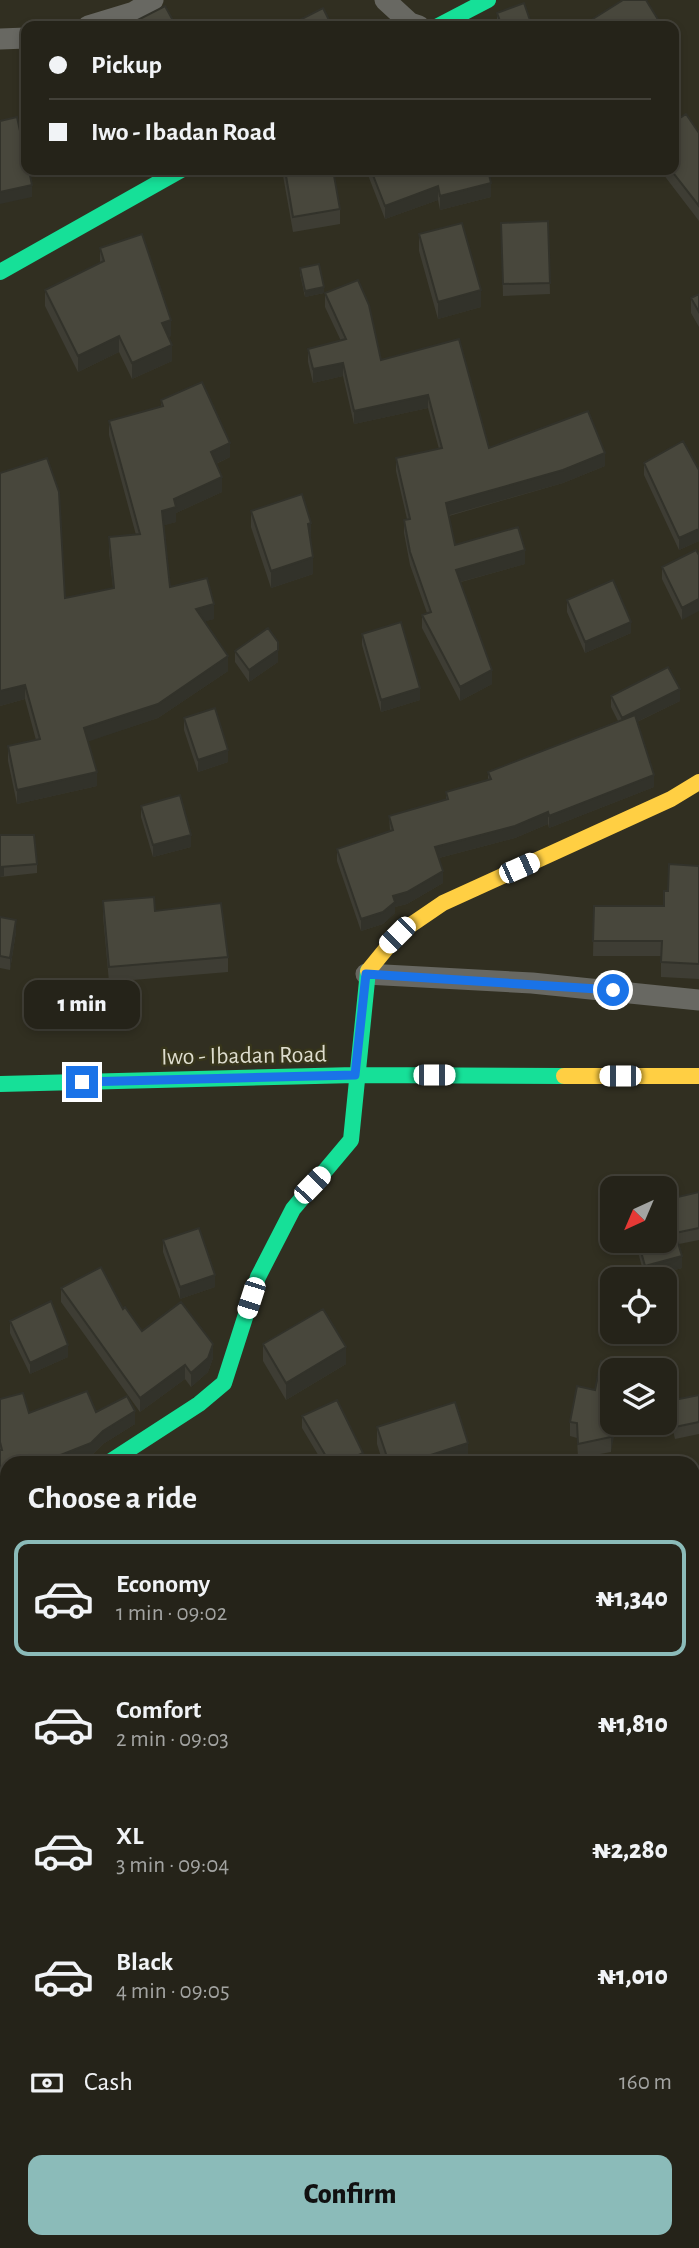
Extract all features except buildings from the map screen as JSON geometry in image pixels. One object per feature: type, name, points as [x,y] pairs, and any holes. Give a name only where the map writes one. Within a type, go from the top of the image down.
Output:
[{"type":"street","points":[[104,21],[134,12],[153,0]]},
{"type":"street","points":[[385,0],[408,21]]},
{"type":"street","points":[[448,21],[488,0]]},
{"type":"street","points":[[0,37],[21,38]]},
{"type":"street","points":[[0,272],[172,175]]},
{"type":"street","points":[[119,1456],[199,1405],[224,1382],[258,1277],[293,1209],[351,1140],[366,974],[376,955],[397,935],[443,902],[671,799],[699,782]]},
{"type":"street","points":[[366,974],[532,983],[699,1000]]},
{"type":"street","name":"Iwo - Ibadan Road","points":[[0,1084],[355,1075],[699,1076]]},
{"type":"traffic: fast","points":[[448,21],[488,0]]},
{"type":"traffic: fast","points":[[0,272],[172,175]]},
{"type":"traffic: fast","points":[[119,1456],[199,1404],[224,1383],[258,1277],[293,1209],[351,1140],[368,971]]},
{"type":"traffic: fast","points":[[0,1084],[355,1075],[564,1076]]},
{"type":"traffic: slow","points":[[368,971],[399,933],[443,903],[671,799],[699,782]]},
{"type":"traffic: slow","points":[[564,1076],[699,1076]]},
{"type":"route","points":[[82,1082],[355,1075],[366,974],[449,977],[613,990]]}]
